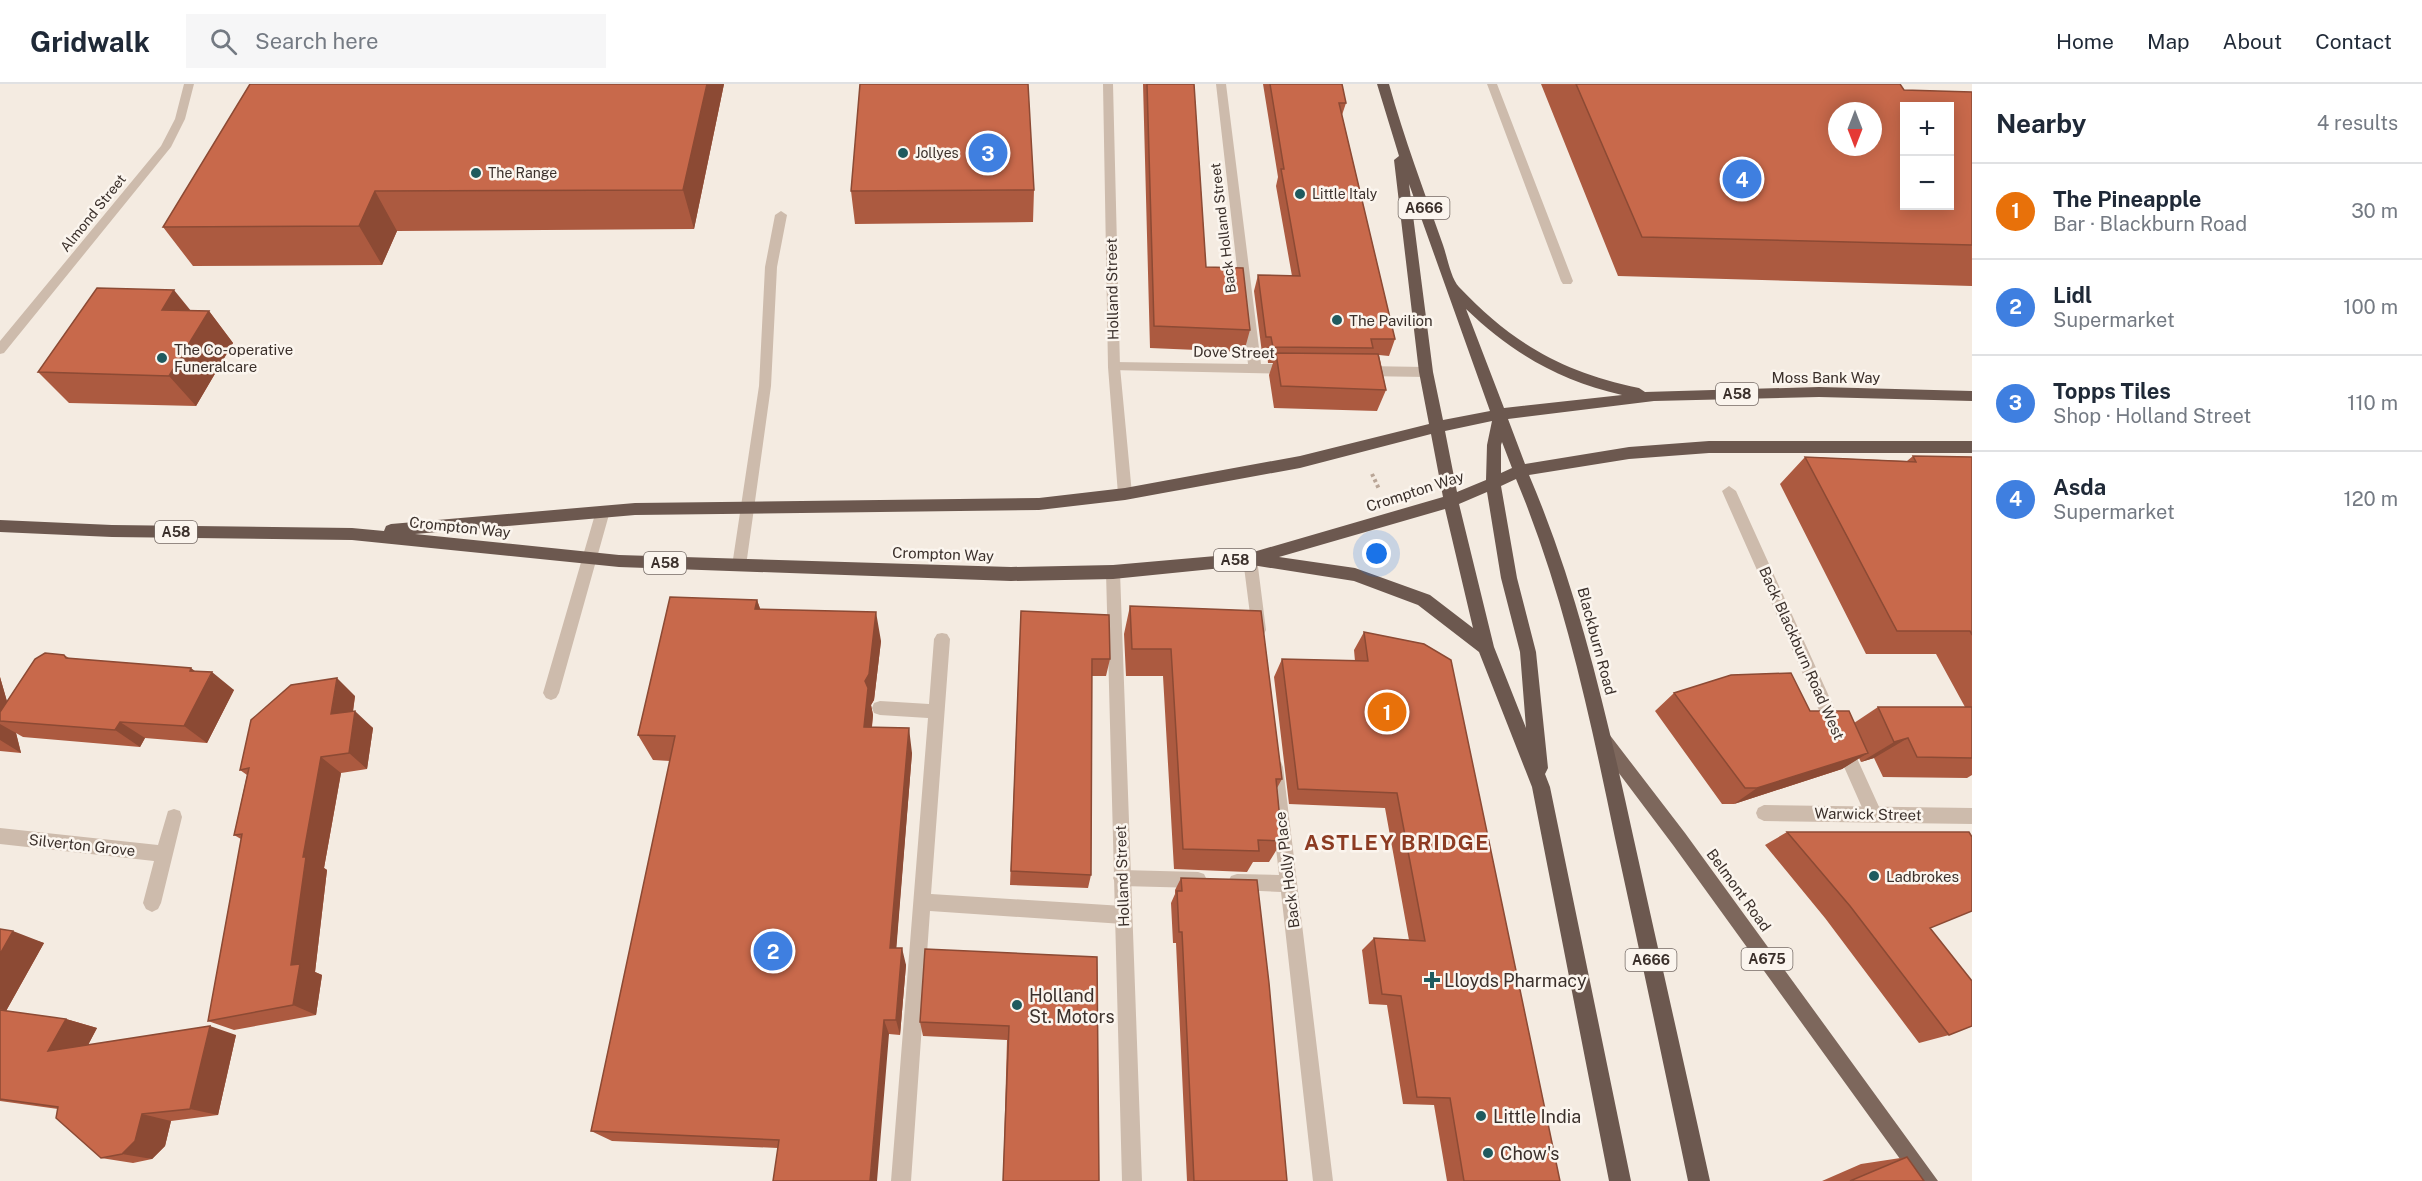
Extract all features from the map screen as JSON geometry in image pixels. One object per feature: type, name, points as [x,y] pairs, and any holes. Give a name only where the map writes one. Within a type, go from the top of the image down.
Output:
[{"type":"highway","name":"Blackburn Road","points":[[1383,84],[1396,130],[1451,286],[1548,540],[1603,739],[1700,1181]]},
{"type":"highway","name":"Blackburn Road","points":[[1396,130],[1426,372],[1451,501],[1486,647],[1541,787],[1620,1181]]},
{"type":"highway","points":[[1451,286],[1494,329],[1548,367],[1602,385],[1654,396]]},
{"type":"highway","name":"Moss Bank Way","points":[[1501,414],[1654,396],[1819,392],[1972,396]]},
{"type":"highway","points":[[1501,414],[1494,445],[1493,483],[1509,578],[1528,652],[1541,787]]},
{"type":"highway","name":"Crompton Way","points":[[352,534],[603,511],[1004,506],[1125,494],[1300,462],[1437,427],[1501,414]]},
{"type":"highway","name":"A58","points":[[1520,471],[1629,453],[1709,447],[1855,444],[1972,447]]},
{"type":"highway","name":"Crompton Way","points":[[0,526],[112,531],[352,534],[591,558],[739,566],[1011,574],[1113,572],[1250,559],[1451,501],[1520,471]]},
{"type":"highway","points":[[1250,559],[1354,575],[1424,600],[1486,647]]},
{"type":"main road","name":"Belmont Road","points":[[1603,739],[1679,839],[1928,1181]]},
{"type":"street","name":"Almond Street","points":[[0,350],[166,147],[180,119],[189,84]]},
{"type":"street","name":"Holland Street","points":[[1108,84],[1114,367],[1125,494]]},
{"type":"street","name":"Back Holland Street","points":[[1221,84],[1255,369]]},
{"type":"street","points":[[1492,84],[1567,281]]},
{"type":"street","points":[[739,566],[765,386],[771,267],[781,215]]},
{"type":"street","name":"Dove Street","points":[[1114,367],[1301,370]]},
{"type":"street","points":[[1347,370],[1426,372]]},
{"type":"street","name":"Back Blackburn Road West","points":[[1729,491],[1874,815]]},
{"type":"street","points":[[551,693],[603,511]]},
{"type":"street","points":[[1250,559],[1261,652]]},
{"type":"street","name":"Holland Street","points":[[1113,572],[1132,1181]]},
{"type":"street","points":[[901,1181],[942,639]]},
{"type":"street","points":[[880,708],[936,711]]},
{"type":"street","name":"Back Holly Place","points":[[1272,745],[1323,1181]]},
{"type":"street","name":"Warwick Street","points":[[1764,813],[1972,816]]},
{"type":"street","points":[[152,903],[174,817]]},
{"type":"street","name":"Silverton Grove","points":[[0,837],[164,854]]},
{"type":"street","points":[[1122,878],[1288,884]]},
{"type":"street","points":[[922,902],[1123,915]]},
{"type":"path","points":[[1358,447],[1380,490],[1347,497],[1364,526]]},
{"type":"building","name":"The Range","points":[[250,84],[707,84],[683,190],[375,191],[359,226],[163,227]]},
{"type":"building","points":[[860,84],[1028,84],[1034,190],[851,191]]},
{"type":"building","points":[[1147,84],[1194,84],[1206,267],[1243,268],[1250,330],[1154,326]]},
{"type":"building","points":[[1270,84],[1342,84],[1346,103],[1339,103],[1395,339],[1371,339],[1373,348],[1273,347],[1271,337],[1266,337],[1258,275],[1300,276],[1281,169],[1284,169]]},
{"type":"building","points":[[1576,84],[1900,84],[1904,90],[1972,92],[1972,245],[1642,237]]},
{"type":"building","points":[[97,288],[174,290],[162,310],[209,311],[169,376],[38,372]]},
{"type":"building","points":[[1276,353],[1378,354],[1386,390],[1281,386]]},
{"type":"building","points":[[1913,456],[1972,457],[1972,635],[1970,631],[1897,631],[1805,457],[1916,462]]},
{"type":"building","points":[[670,597],[757,600],[755,609],[876,612],[869,674],[865,681],[868,688],[864,727],[909,728],[890,948],[902,948],[896,1020],[884,1020],[870,1181],[773,1181],[779,1140],[591,1131],[675,736],[638,735]]},
{"type":"building","points":[[1130,606],[1261,611],[1282,779],[1276,779],[1282,841],[1258,840],[1259,851],[1183,849],[1171,649],[1132,649]]},
{"type":"building","points":[[1021,611],[1109,615],[1110,659],[1092,659],[1091,875],[1011,871]]},
{"type":"building","points":[[1364,632],[1424,644],[1451,660],[1560,1181],[1464,1181],[1450,1098],[1417,1097],[1401,996],[1382,994],[1374,938],[1425,941],[1397,793],[1298,789],[1282,659],[1368,661]]},
{"type":"building","points":[[45,653],[64,655],[66,658],[191,668],[190,671],[212,672],[184,726],[120,722],[115,730],[0,721],[0,712],[35,659]]},
{"type":"building","points":[[1791,673],[1810,711],[1849,711],[1868,753],[1757,788],[1745,788],[1674,693],[1731,675]]},
{"type":"building","points":[[337,678],[331,714],[355,711],[349,753],[321,757],[303,857],[306,857],[291,965],[300,964],[293,1005],[208,1021],[242,834],[234,835],[249,768],[240,770],[251,720],[291,685]]},
{"type":"building","points":[[1878,707],[1972,707],[1972,758],[1917,757],[1908,738],[1894,742]]},
{"type":"building","points":[[1787,832],[1969,832],[1972,837],[1972,911],[1930,928],[1972,981],[1972,1026],[1949,1035],[1850,906]]},
{"type":"building","points":[[1181,878],[1257,880],[1287,1181],[1194,1181],[1182,932],[1179,932],[1177,891],[1182,891]]},
{"type":"building","points":[[0,929],[13,931],[0,954]]},
{"type":"building","points":[[925,949],[1097,957],[1099,1181],[1003,1181],[1009,1026],[920,1022]]},
{"type":"building","points":[[0,1010],[66,1019],[48,1051],[210,1026],[190,1109],[142,1114],[135,1141],[122,1154],[101,1158],[56,1118],[58,1107],[0,1099]]},
{"type":"building","points":[[1907,1157],[1924,1181],[1850,1181]]},
{"type":"place","name":"Jollyes","points":[[903,153]]},
{"type":"place","name":"Topps Tiles","points":[[988,153]]},
{"type":"place","name":"The Range","points":[[476,173]]},
{"type":"place","name":"Asda","points":[[1742,179]]},
{"type":"place","name":"Little Italy","points":[[1300,194]]},
{"type":"place","name":"The Pavilion","points":[[1337,320]]},
{"type":"place","name":"The Co-operative Funeralcare","points":[[162,358]]},
{"type":"place","name":"The Pineapple","points":[[1387,712]]},
{"type":"place","name":"Ladbrokes","points":[[1874,876]]},
{"type":"place","name":"Lidl","points":[[773,951]]},
{"type":"place","name":"Lloyds Pharmacy","points":[[1432,980]]},
{"type":"place","name":"Holland St. Motors","points":[[1017,1005]]},
{"type":"place","name":"Little India","points":[[1481,1116]]},
{"type":"place","name":"Chow's","points":[[1488,1153]]},
{"type":"district","name":"ASTLEY BRIDGE","points":[[1397,842]]}]
